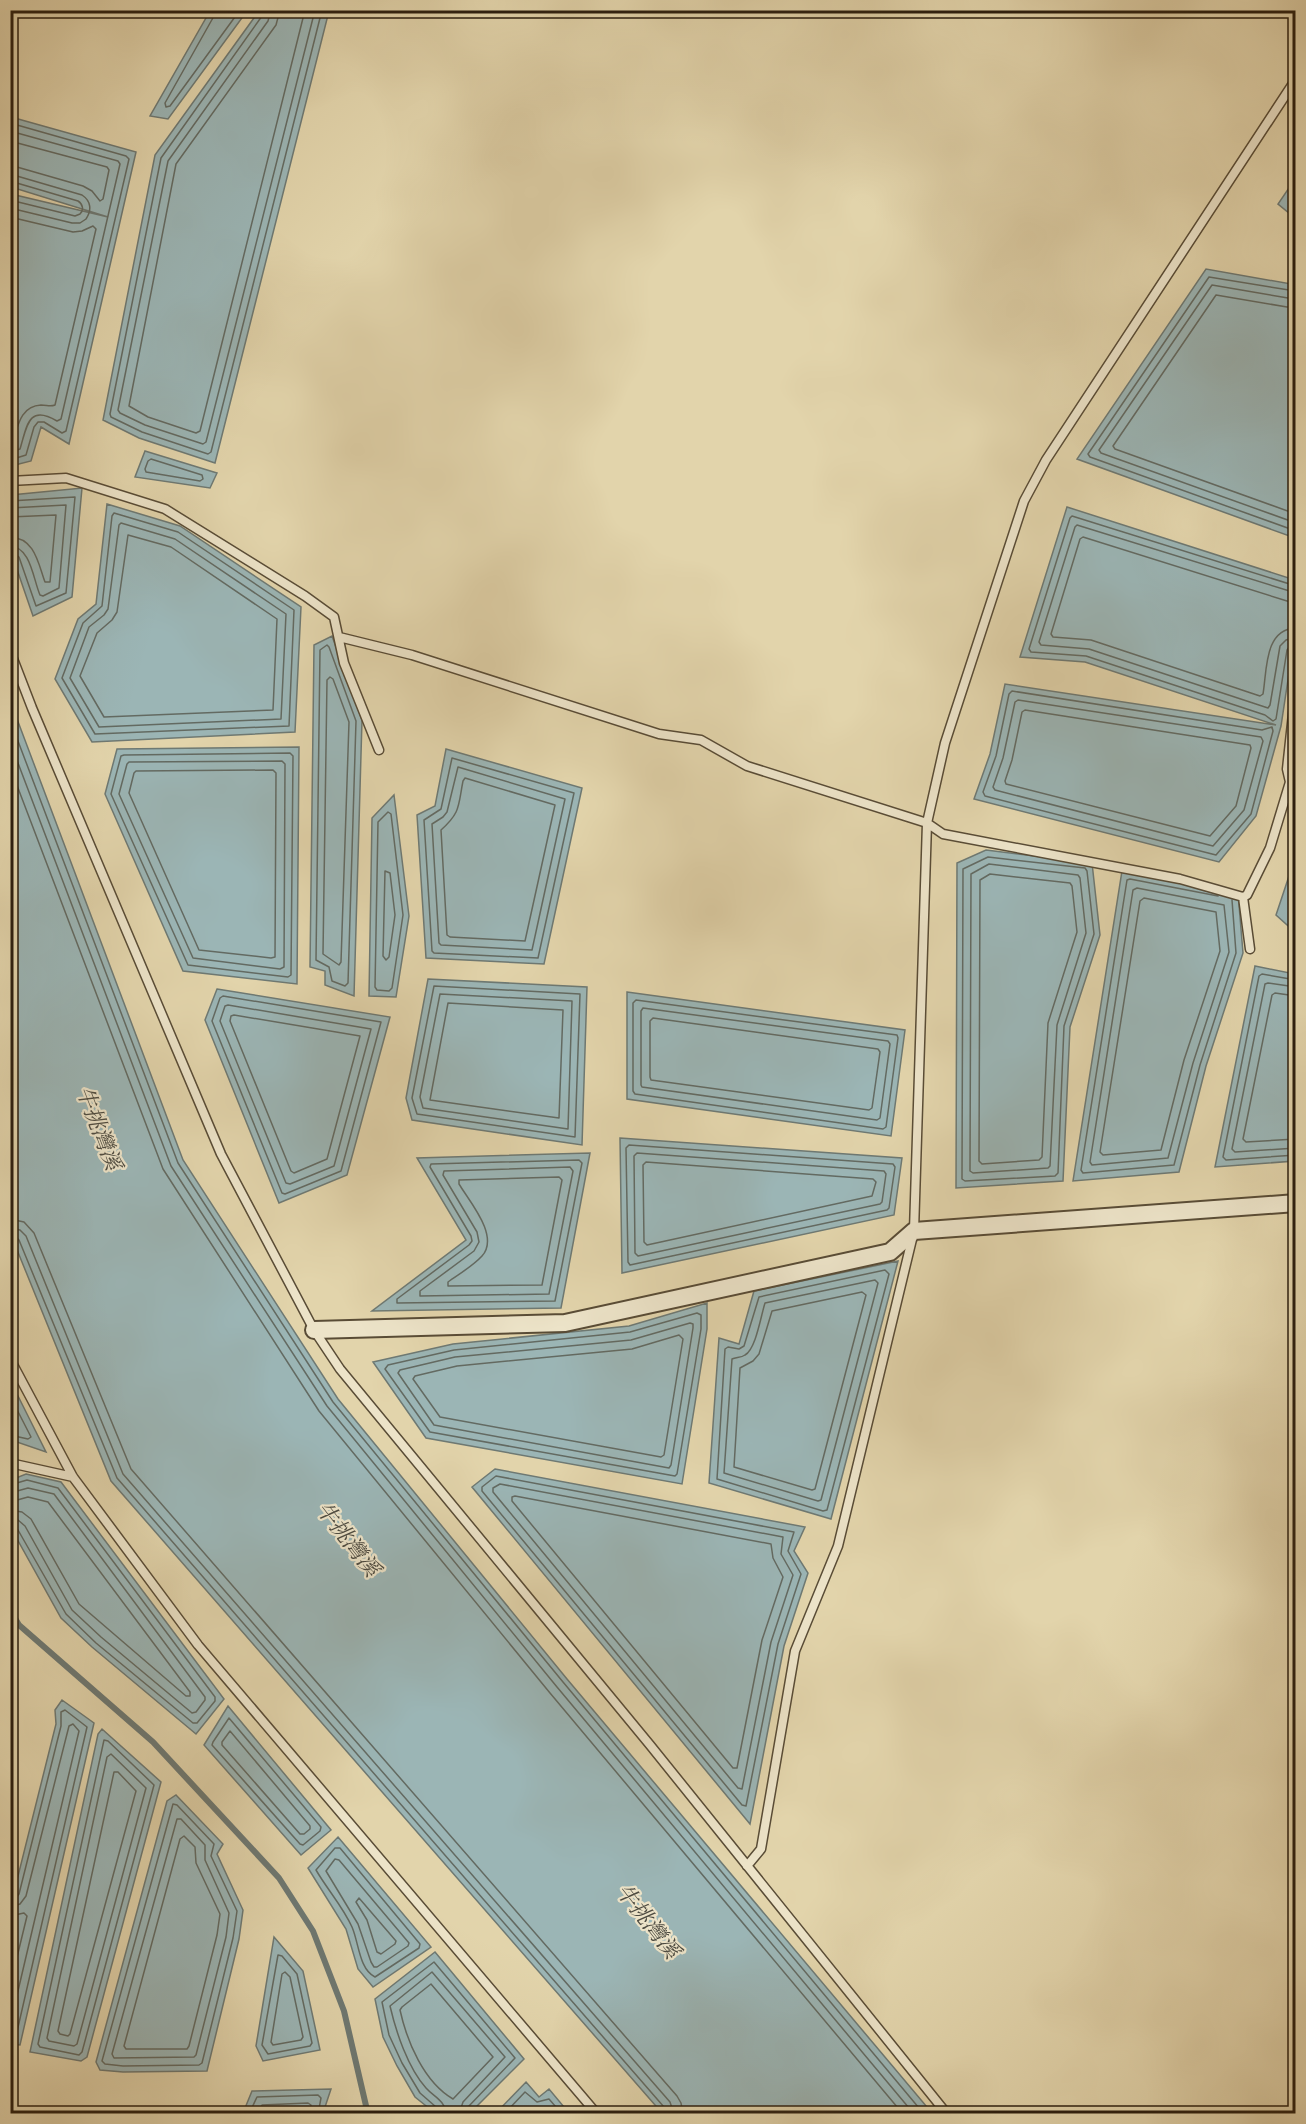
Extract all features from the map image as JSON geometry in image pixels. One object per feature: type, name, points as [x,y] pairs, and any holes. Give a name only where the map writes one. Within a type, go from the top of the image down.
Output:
[{"type":"street","points":[[314,1330],[565,1323],[890,1252],[914,1232],[1296,1203]]},
{"type":"lane","points":[[747,1866],[761,1850],[795,1651],[838,1546],[914,1232],[927,823],[945,743],[1024,501],[1046,460],[1296,79]]},
{"type":"lane","points":[[10,481],[66,478],[165,509],[334,617],[344,663],[378,750]]},
{"type":"lane","points":[[339,637],[412,655],[659,734],[701,740],[747,766],[927,823],[942,834],[1180,879],[1243,897]]},
{"type":"lane","points":[[10,651],[221,1154],[314,1330],[347,1378],[947,2114]]},
{"type":"lane","points":[[1243,897],[1247,895],[1270,848],[1293,783],[1287,769],[1296,686]]},
{"type":"lane","points":[[1243,897],[1250,949]]},
{"type":"lane","points":[[10,1359],[73,1477],[198,1645],[597,2114]]},
{"type":"lane","points":[[10,1463],[73,1477]]},
{"type":"water","points":[[210,11],[247,11],[168,119],[150,116]]},
{"type":"water","points":[[259,11],[329,11],[215,463],[139,438],[103,420],[155,155]]},
{"type":"water","points":[[11,117],[136,152],[69,444],[41,427],[31,461],[11,466],[11,194],[108,217],[11,187]]},
{"type":"water","points":[[1295,179],[1296,218],[1278,204]]},
{"type":"water","points":[[1295,264],[1295,538],[1077,459],[1206,269],[1291,284]]},
{"type":"water","points":[[145,451],[217,473],[210,488],[135,477]]},
{"type":"water","points":[[82,488],[72,597],[33,616],[11,552],[11,495]]},
{"type":"water","points":[[107,504],[180,526],[301,607],[295,732],[92,742],[55,679],[78,619],[96,604]]},
{"type":"water","points":[[1067,507],[1295,580],[1295,633],[1281,726],[1256,816],[1219,862],[974,799],[990,754],[1005,684],[1276,725],[1085,662],[1020,657]]},
{"type":"water","points":[[332,636],[362,720],[354,996],[325,985],[325,971],[310,967],[314,645]]},
{"type":"water","name":"牛挑灣溪","points":[[11,703],[183,1160],[338,1399],[567,1679],[932,2113],[662,2113],[111,1481],[11,1235]]},
{"type":"water","points":[[299,747],[297,984],[183,971],[105,794],[117,749]]},
{"type":"water","points":[[446,749],[582,788],[544,964],[426,958],[417,815],[435,806]]},
{"type":"water","points":[[394,795],[409,916],[396,997],[369,996],[372,818]]},
{"type":"water","points":[[986,850],[1092,863],[1100,935],[1070,1027],[1063,1181],[956,1188],[957,863]]},
{"type":"water","points":[[1295,858],[1295,932],[1276,915]]},
{"type":"water","points":[[1122,871],[1238,893],[1243,953],[1206,1066],[1179,1172],[1073,1181]]},
{"type":"water","points":[[1255,966],[1295,974],[1295,1161],[1215,1167]]},
{"type":"water","points":[[428,979],[587,987],[582,1145],[412,1120],[406,1098]]},
{"type":"water","points":[[217,989],[390,1017],[347,1175],[279,1203],[205,1020]]},
{"type":"water","points":[[627,992],[905,1030],[891,1136],[627,1099]]},
{"type":"water","points":[[620,1138],[902,1158],[894,1215],[622,1273]]},
{"type":"water","points":[[590,1153],[561,1308],[372,1311],[466,1240],[417,1158]]},
{"type":"water","points":[[898,1261],[831,1519],[709,1483],[719,1338],[739,1344],[754,1291]]},
{"type":"water","points":[[707,1303],[707,1329],[682,1484],[426,1438],[373,1362],[453,1344],[629,1326]]},
{"type":"water","points":[[11,1382],[46,1452],[11,1440]]},
{"type":"water","points":[[495,1469],[805,1527],[794,1551],[808,1573],[784,1646],[750,1824],[472,1487]]},
{"type":"water","points":[[26,1474],[61,1482],[224,1699],[196,1734],[61,1618],[11,1528],[11,1480]]},
{"type":"water","points":[[62,1700],[94,1723],[20,2045],[11,2044],[11,1904],[56,1724],[55,1710]]},
{"type":"water","points":[[228,1706],[331,1830],[301,1855],[204,1745]]},
{"type":"water","points":[[102,1729],[161,1782],[87,2057],[81,2061],[30,2052],[98,1734]]},
{"type":"water","points":[[176,1795],[223,1844],[217,1854],[243,1910],[239,1939],[207,2071],[100,2070],[96,2062],[167,1801]]},
{"type":"water","points":[[338,1837],[431,1947],[373,1987],[358,1969],[346,1929],[308,1868]]},
{"type":"water","points":[[274,1937],[303,1971],[320,2050],[263,2061],[256,2046]]},
{"type":"water","points":[[435,1952],[524,2059],[470,2113],[435,2113],[415,2097],[383,2037],[375,1999]]},
{"type":"water","points":[[526,2082],[539,2097],[549,2089],[569,2113],[496,2113]]},
{"type":"water","points":[[331,2089],[323,2113],[243,2113],[252,2091]]},
{"type":"waterway","points":[[10,1610],[19,1625],[153,1742],[279,1878],[313,1931],[344,2011],[367,2110],[370,2114]]}]
